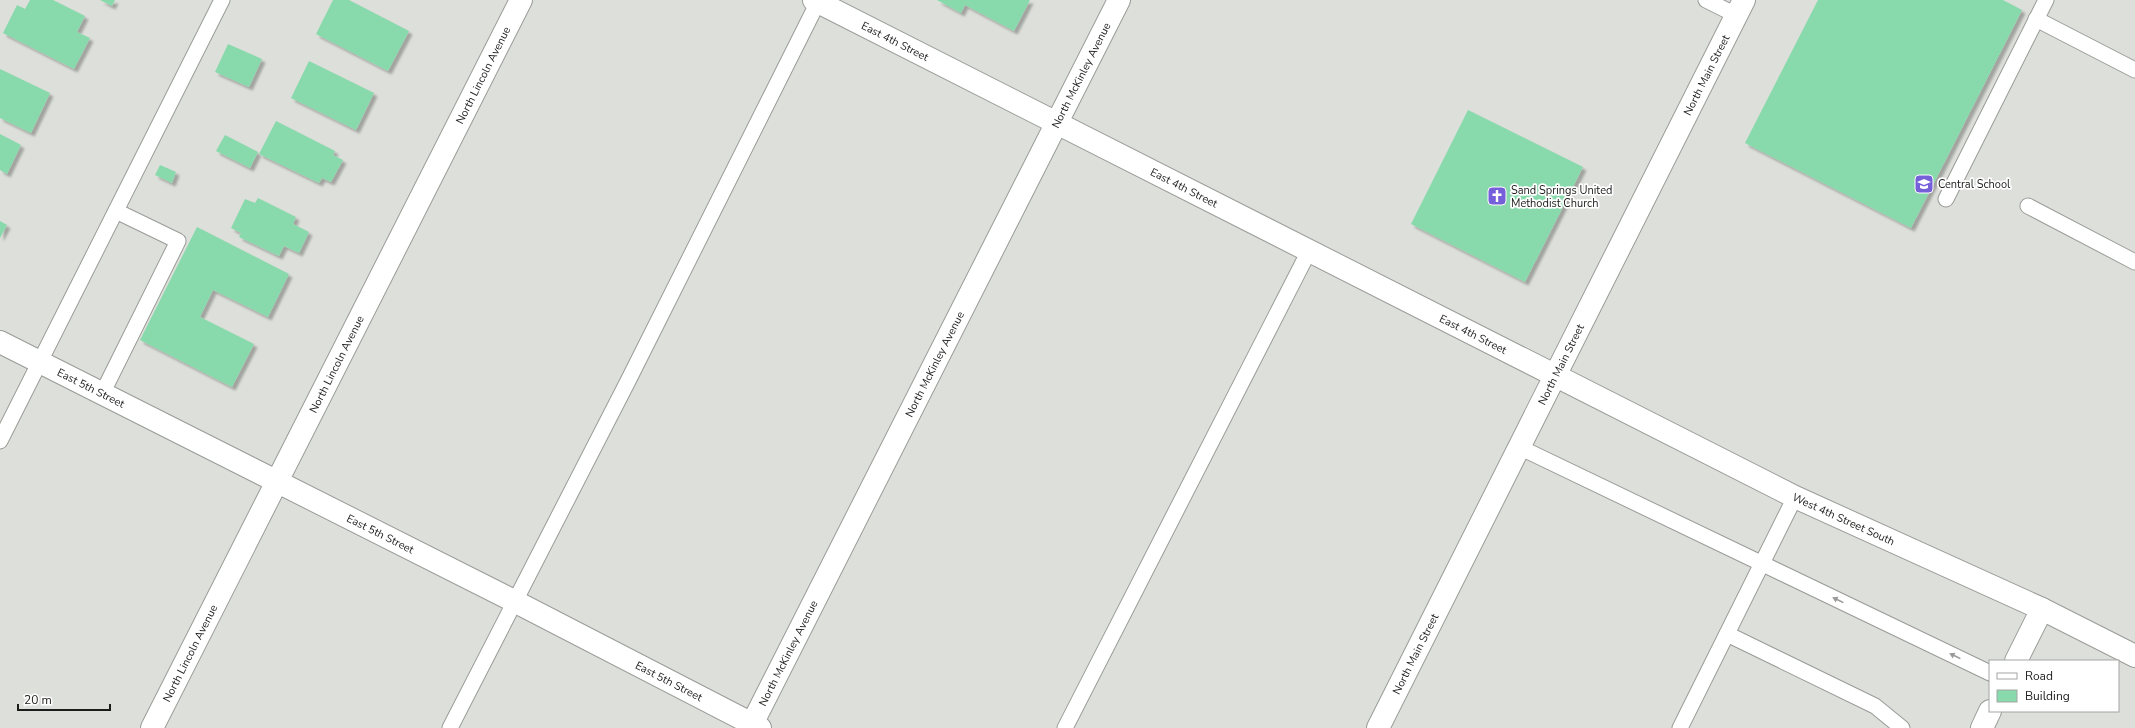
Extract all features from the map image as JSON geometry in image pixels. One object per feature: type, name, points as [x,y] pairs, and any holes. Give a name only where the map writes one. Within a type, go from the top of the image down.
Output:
[{"type":"street","name":"North Lincoln Avenue","points":[[152,728],[521,0]]},
{"type":"street","name":"North McKinley Avenue","points":[[754,727],[1119,0]]},
{"type":"street","name":"East 4th Street","points":[[817,1],[1056,124],[1555,376]]},
{"type":"street","name":"North Main Street","points":[[1378,728],[1740,8]]},
{"type":"street","name":"East 5th Street","points":[[0,342],[514,601],[754,727]]},
{"type":"street","name":"West 4th Street South","points":[[1555,376],[1796,497],[2042,609],[2135,656]]},
{"type":"street","points":[[2016,660],[2042,609]]},
{"type":"street","points":[[1982,728],[1990,712]]},
{"type":"lane","points":[[0,441],[222,0]]},
{"type":"lane","points":[[1706,0],[1740,8]]},
{"type":"lane","points":[[1946,199],[2046,0]]},
{"type":"lane","points":[[450,728],[631,374],[817,1]]},
{"type":"lane","points":[[2036,19],[2135,70]]},
{"type":"lane","points":[[2028,206],[2135,262]]},
{"type":"lane","points":[[102,394],[178,241],[116,211]]},
{"type":"lane","points":[[1065,728],[1309,251]]},
{"type":"lane","points":[[1519,447],[1989,673]]},
{"type":"lane","points":[[1680,728],[1796,497]]},
{"type":"lane","points":[[1727,634],[1875,706],[1902,728]]},
{"type":"building","points":[[30,0],[53,0],[85,16],[77,32],[90,38],[74,69],[3,33],[17,5],[25,9]]},
{"type":"building","points":[[100,0],[115,0],[112,6]]},
{"type":"building","points":[[333,0],[349,0],[409,31],[388,71],[316,34]]},
{"type":"building","points":[[937,0],[1030,0],[1014,31],[965,5],[961,13]]},
{"type":"building","points":[[1818,0],[2003,0],[2022,10],[1911,228],[1745,143]]},
{"type":"building","points":[[228,44],[262,59],[249,87],[215,72]]},
{"type":"building","points":[[309,61],[374,93],[356,130],[291,98]]},
{"type":"building","points":[[0,69],[50,93],[31,133],[0,118]]},
{"type":"building","name":"Sand Springs United Methodist Church","points":[[1468,110],[1583,167],[1525,282],[1411,224]]},
{"type":"building","points":[[276,121],[335,151],[333,155],[343,160],[331,182],[322,178],[319,183],[259,154]]},
{"type":"building","points":[[0,134],[21,145],[7,174],[0,170]]},
{"type":"building","points":[[225,135],[258,152],[250,168],[216,151]]},
{"type":"building","points":[[160,165],[176,172],[172,183],[155,175]]},
{"type":"building","points":[[258,198],[296,217],[293,224],[309,232],[299,253],[284,246],[279,256],[239,237],[241,233],[231,228],[245,199],[255,203]]},
{"type":"building","points":[[0,221],[7,225],[0,238]]},
{"type":"building","points":[[197,227],[289,274],[268,317],[213,290],[200,317],[254,344],[232,387],[140,340]]},
{"type":"place","name":"Central School","points":[[1924,184]]},
{"type":"place","name":"Sand Springs United Methodist Church","points":[[1497,196]]}]
